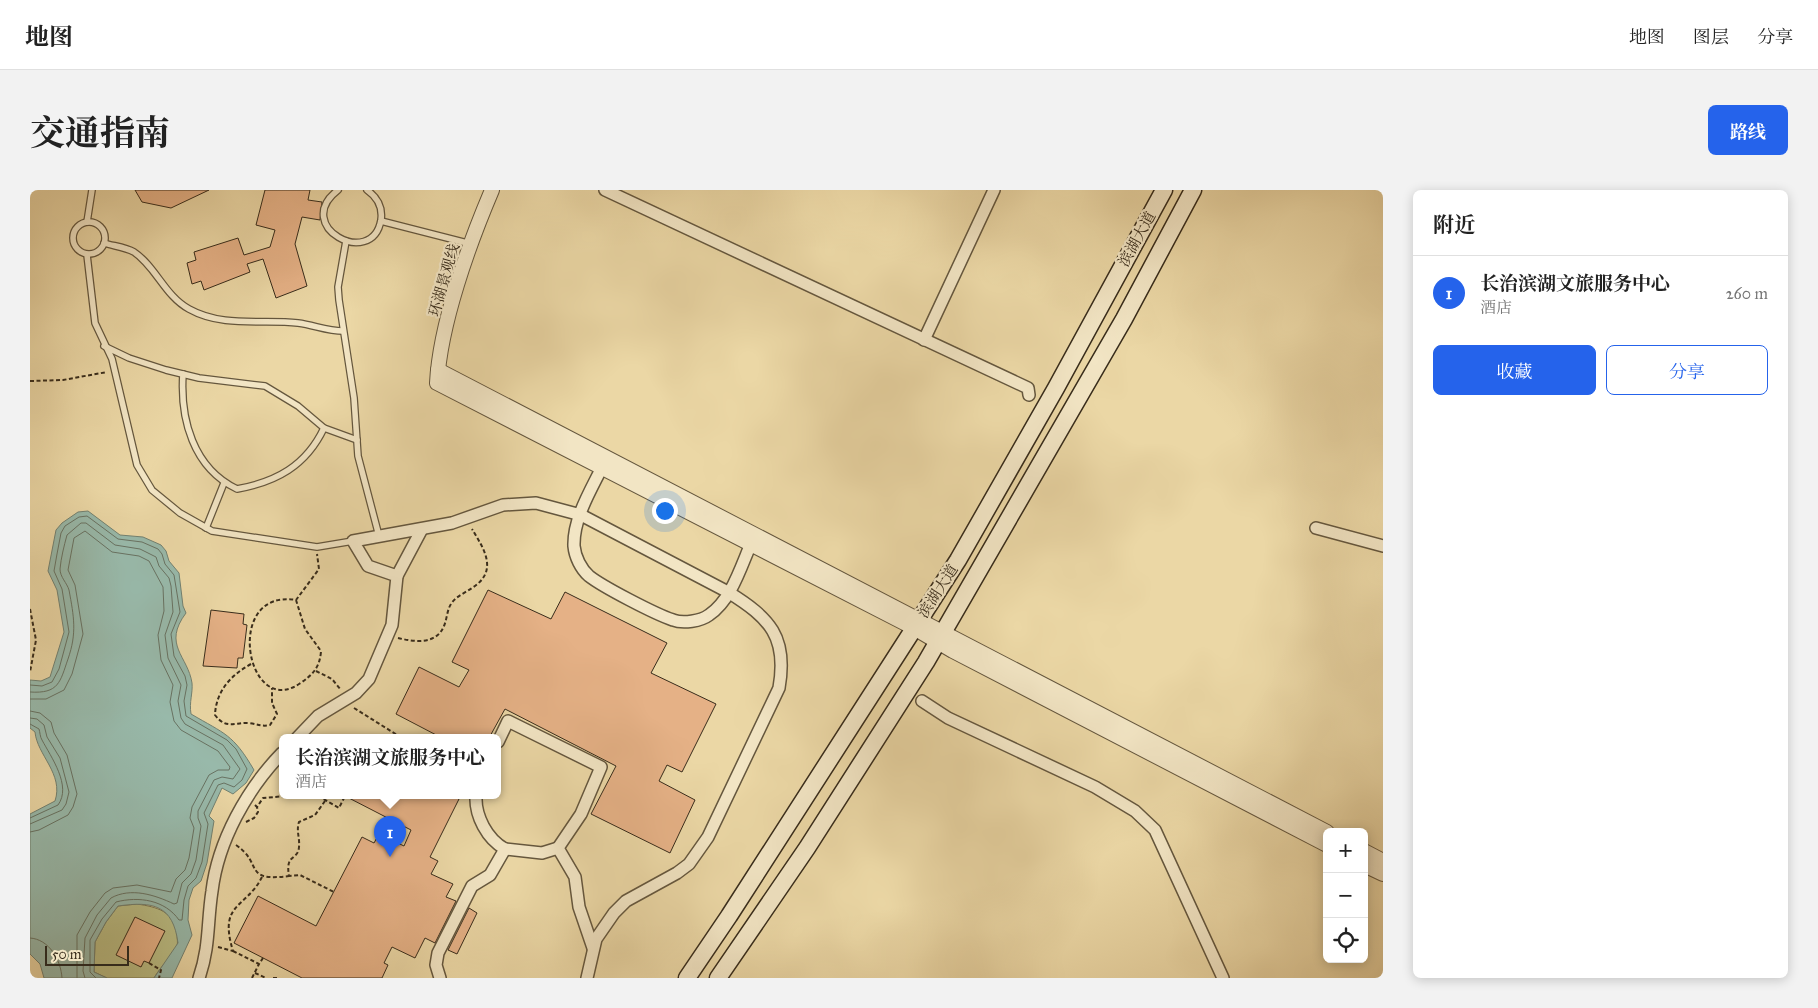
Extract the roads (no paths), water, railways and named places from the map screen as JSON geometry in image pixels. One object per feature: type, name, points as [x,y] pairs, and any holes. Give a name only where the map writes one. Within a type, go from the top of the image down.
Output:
[{"type":"main road","name":"滨湖大道","points":[[687,978],[730,916],[958,560],[1056,388],[1164,190]]},
{"type":"main road","name":"滨湖大道","points":[[718,978],[807,848],[941,638],[1119,328],[1193,190]]},
{"type":"street","name":"环湖景观线","points":[[492,190],[471,244],[455,296],[438,376],[604,463]]},
{"type":"street","points":[[605,190],[1028,388],[1029,395]]},
{"type":"street","points":[[924,340],[994,190]]},
{"type":"street","points":[[753,539],[719,607],[708,616],[690,622],[674,621],[605,586],[589,575],[578,562],[574,547],[575,532],[581,515],[604,463],[753,539],[917,624],[1323,843]]},
{"type":"street","points":[[397,576],[368,566],[353,541],[422,529],[466,518],[502,505],[536,503],[581,515],[728,592],[750,606],[769,625],[776,636],[782,652],[783,668],[779,688],[708,837],[689,864],[626,902],[614,913],[596,939],[588,977]]},
{"type":"street","points":[[1316,528],[1383,546]]},
{"type":"street","points":[[301,734],[318,716],[356,693],[369,679],[389,636],[397,598],[397,576],[422,529]]},
{"type":"street","points":[[941,638],[1323,830]]},
{"type":"street","points":[[922,701],[948,718],[1095,787],[1135,811],[1155,830],[1223,978]]},
{"type":"street","points":[[476,799],[478,814],[484,828],[505,849],[542,853],[558,848],[581,814],[602,767],[508,721],[501,736]]},
{"type":"street","points":[[199,978],[208,944],[212,888],[218,859],[246,800],[279,757]]},
{"type":"street","points":[[558,848],[576,876],[579,907],[593,948]]},
{"type":"street","points":[[440,978],[436,965],[438,953],[472,886],[490,875],[505,849]]},
{"type":"street","points":[[1368,853],[1383,861]]},
{"type":"street","points":[[1368,867],[1383,874]]},
{"type":"lane","points":[[87,222],[92,190]]},
{"type":"lane","points":[[338,190],[327,202],[325,220],[334,236],[346,241],[361,242],[370,237],[381,221],[379,202],[368,190]]},
{"type":"lane","points":[[381,221],[471,244]]},
{"type":"lane","points":[[87,222],[102,228],[105,238],[104,244],[98,252],[87,254],[78,250],[73,236],[77,227],[87,222]]},
{"type":"lane","points":[[346,241],[338,287],[354,398],[358,456],[378,536]]},
{"type":"lane","points":[[104,244],[133,252],[144,261],[176,300],[190,310],[224,320],[251,323],[271,321],[298,323],[326,330],[343,331]]},
{"type":"lane","points":[[87,254],[95,323],[104,346],[112,359],[137,465],[152,490],[180,513],[206,528],[317,547],[353,541]]},
{"type":"lane","points":[[104,346],[129,358],[183,374],[265,386],[298,406],[324,428],[357,440]]},
{"type":"lane","points":[[183,374],[181,400],[185,424],[198,454],[224,484],[237,489],[272,480],[294,465],[315,446],[324,428]]},
{"type":"lane","points":[[206,528],[224,484]]},
{"type":"water","points":[[88,511],[120,535],[143,537],[161,545],[166,551],[169,561],[179,573],[183,606],[186,613],[179,624],[176,642],[192,683],[191,714],[220,731],[234,742],[254,770],[246,783],[233,794],[222,788],[209,816],[214,821],[207,863],[201,881],[193,888],[189,900],[188,920],[192,935],[172,978],[154,978],[178,943],[171,920],[166,913],[151,905],[118,906],[106,922],[95,942],[94,972],[107,978],[44,978],[40,964],[30,954],[30,814],[55,801],[57,791],[53,773],[40,749],[35,732],[30,728],[30,680],[41,681],[50,677],[64,632],[57,590],[48,571],[56,530],[62,523],[78,512]]},
{"type":"place","name":"长治滨湖文旅服务中心","points":[[390,857]]}]
